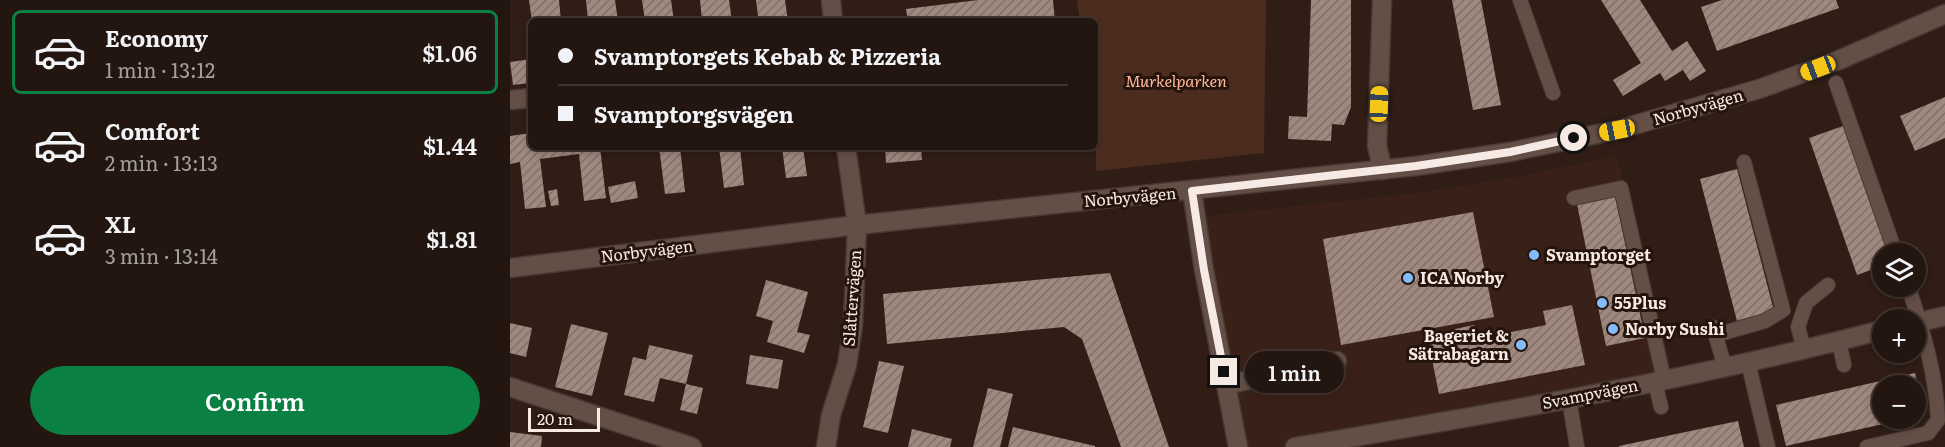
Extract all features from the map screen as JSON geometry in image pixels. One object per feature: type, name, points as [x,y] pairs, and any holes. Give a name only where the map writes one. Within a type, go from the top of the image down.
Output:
[{"type":"street","points":[[831,0],[833,18]]},
{"type":"street","points":[[1382,0],[1377,146],[1383,170]]},
{"type":"street","name":"Norbyvägen","points":[[510,268],[857,225],[1383,170],[1510,152],[1617,130],[1759,89],[1797,76],[1945,14]]},
{"type":"street","points":[[510,100],[528,98]]},
{"type":"street","name":"Slåttervägen","points":[[826,447],[831,416],[847,365],[853,326],[857,225],[846,150]]},
{"type":"street","points":[[1192,191],[1204,270],[1238,447]]},
{"type":"street","points":[[1926,320],[1945,316]]},
{"type":"street","name":"Svampvägen","points":[[1295,447],[1660,381],[1872,333]]},
{"type":"street","points":[[1226,385],[1337,362]]},
{"type":"street","points":[[510,387],[692,447]]},
{"type":"lane","points":[[1520,0],[1553,93]]},
{"type":"lane","points":[[1836,82],[1892,243]]},
{"type":"lane","points":[[1725,367],[1715,331],[1765,321],[1783,310],[1744,162]]},
{"type":"lane","points":[[1574,198],[1621,188],[1660,381],[1661,407]]},
{"type":"lane","points":[[1804,349],[1798,327],[1806,303],[1828,285]]},
{"type":"lane","points":[[1839,341],[1844,365]]},
{"type":"lane","points":[[1867,447],[1928,433],[1938,420],[1937,394],[1926,352]]},
{"type":"lane","points":[[1748,362],[1767,447]]},
{"type":"lane","points":[[1569,399],[1577,447]]},
{"type":"shaded area","name":"Svamptorget","points":[[1617,156],[1673,373],[1295,447],[1238,447],[1195,217],[1416,193],[1510,178]]},
{"type":"green space","name":"Murkelparken","points":[[1077,0],[1266,0],[1264,153],[1096,171],[1098,18],[1080,18]]},
{"type":"building","points":[[529,0],[559,0],[561,18],[532,18]]},
{"type":"building","points":[[586,0],[615,0],[618,18],[588,18]]},
{"type":"building","points":[[642,0],[671,0],[674,18],[645,18]]},
{"type":"building","points":[[700,0],[729,0],[732,18],[702,18]]},
{"type":"building","points":[[756,0],[785,0],[788,18],[758,16]]},
{"type":"building","points":[[978,0],[1053,0],[1055,18],[908,18],[906,9]]},
{"type":"building","points":[[1311,0],[1351,0],[1351,107],[1344,125],[1332,124],[1331,141],[1288,139],[1289,116],[1307,117]]},
{"type":"building","points":[[1452,0],[1481,0],[1501,105],[1473,110]]},
{"type":"building","points":[[1601,0],[1640,0],[1672,51],[1687,41],[1706,71],[1690,81],[1683,70],[1665,81],[1660,73],[1623,96],[1613,80],[1641,63]]},
{"type":"building","points":[[1722,0],[1836,0],[1839,8],[1717,51],[1701,7]]},
{"type":"building","points":[[528,59],[528,83],[513,85],[510,62]]},
{"type":"building","points":[[1945,97],[1945,138],[1915,151],[1900,116]]},
{"type":"building","points":[[1846,125],[1886,243],[1872,243],[1872,270],[1857,275],[1809,138]]},
{"type":"building","points":[[528,133],[528,150],[600,150],[606,198],[584,201],[579,154],[540,159],[546,207],[525,209],[520,162],[510,164],[510,136]]},
{"type":"building","points":[[659,150],[680,150],[685,192],[665,194]]},
{"type":"building","points":[[719,150],[740,150],[744,185],[724,188]]},
{"type":"building","points":[[782,150],[803,150],[807,176],[786,178]]},
{"type":"building","points":[[885,150],[921,150],[922,160],[886,163]]},
{"type":"building","points":[[1737,169],[1774,311],[1737,321],[1700,179]]},
{"type":"building","points":[[635,181],[638,198],[611,203],[608,187]]},
{"type":"building","points":[[557,189],[559,205],[551,206],[548,191]]},
{"type":"building","points":[[1615,196],[1645,338],[1606,346],[1577,204]]},
{"type":"building","name":"ICA Norby","points":[[1473,212],[1494,317],[1341,345],[1323,239]]},
{"type":"building","points":[[1110,273],[1169,447],[1121,447],[1082,339],[1064,327],[887,344],[883,294]]},
{"type":"building","points":[[766,280],[808,292],[797,332],[810,335],[804,353],[767,342],[773,321],[756,316]]},
{"type":"building","points":[[1572,305],[1585,365],[1439,394],[1427,335],[1474,325],[1477,339],[1546,325],[1543,311]]},
{"type":"building","points":[[510,323],[532,328],[526,357],[510,353]]},
{"type":"building","points":[[571,324],[608,333],[592,396],[555,387]]},
{"type":"building","points":[[649,345],[693,355],[686,384],[660,378],[654,402],[624,395],[633,357],[646,360]]},
{"type":"building","points":[[750,355],[783,360],[778,389],[746,384]]},
{"type":"building","points":[[879,361],[904,366],[888,433],[863,427]]},
{"type":"building","points":[[1872,383],[1872,426],[1786,446],[1776,405]]},
{"type":"building","points":[[686,384],[703,388],[697,414],[680,410]]},
{"type":"building","points":[[988,388],[1013,394],[1000,447],[973,447]]},
{"type":"building","points":[[1738,421],[1744,447],[1619,447],[1619,446]]},
{"type":"building","points":[[1013,427],[1095,446],[1095,447],[1008,447]]},
{"type":"building","points":[[912,429],[952,439],[950,447],[908,447]]},
{"type":"building","points":[[510,432],[542,436],[541,447],[510,447]]},
{"type":"place","name":"Svamptorget","points":[[1534,255]]},
{"type":"place","name":"ICA Norby","points":[[1408,278]]},
{"type":"place","name":"55Plus","points":[[1602,303]]},
{"type":"place","name":"Norby Sushi","points":[[1613,329]]},
{"type":"place","name":"Bageriet & Sätrabagarn","points":[[1521,345]]},
{"type":"route","points":[[1224,372],[1204,270],[1192,191],[1416,166],[1510,152],[1574,138]]}]
